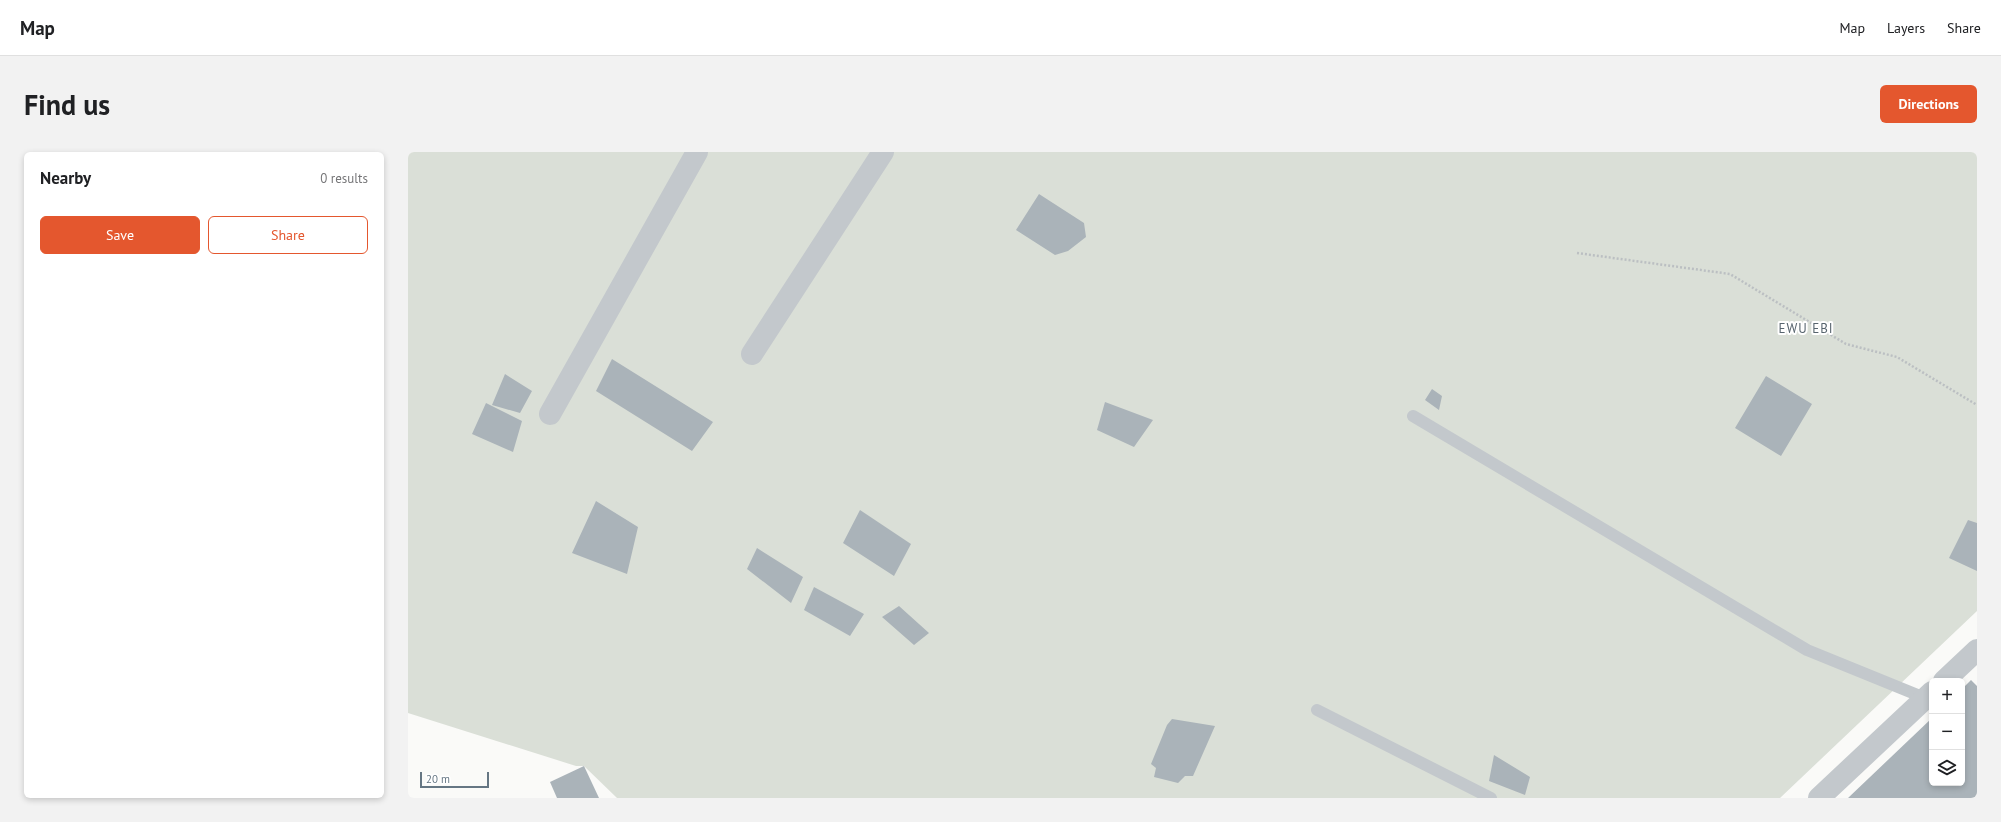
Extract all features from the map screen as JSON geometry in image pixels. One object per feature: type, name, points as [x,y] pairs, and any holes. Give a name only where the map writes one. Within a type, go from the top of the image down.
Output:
[{"type":"street","points":[[550,414],[697,152]]},
{"type":"street","points":[[752,354],[882,152]]},
{"type":"street","points":[[1947,678],[1976,653]]},
{"type":"street","points":[[1819,798],[1929,695]]},
{"type":"lane","points":[[1414,416],[1807,650],[1929,695]]},
{"type":"lane","points":[[1317,710],[1491,798]]},
{"type":"path","points":[[1577,253],[1730,274],[1846,344],[1897,357],[1977,405]]},
{"type":"shaded area","points":[[408,152],[1977,152],[1977,611],[1780,798],[617,798],[584,766],[576,766],[408,713]]},
{"type":"building","points":[[1039,194],[1084,223],[1086,237],[1068,251],[1055,255],[1016,230]]},
{"type":"building","points":[[612,359],[713,422],[692,451],[596,391]]},
{"type":"building","points":[[505,374],[532,391],[520,413],[492,405]]},
{"type":"building","points":[[1766,376],[1812,404],[1781,456],[1735,428]]},
{"type":"building","points":[[1432,389],[1442,396],[1439,410],[1425,400]]},
{"type":"building","points":[[1105,402],[1153,420],[1134,447],[1097,430]]},
{"type":"building","points":[[486,403],[522,421],[513,452],[472,434]]},
{"type":"building","points":[[596,501],[638,527],[627,574],[572,553]]},
{"type":"building","points":[[860,510],[911,544],[894,576],[843,543]]},
{"type":"building","points":[[1968,520],[1977,523],[1977,571],[1949,558]]},
{"type":"building","points":[[757,548],[803,577],[791,603],[747,569]]},
{"type":"building","points":[[814,587],[864,614],[850,636],[804,610]]},
{"type":"building","points":[[899,606],[929,633],[914,645],[882,617]]},
{"type":"building","points":[[1971,680],[1977,686],[1977,798],[1848,798],[1929,721],[1929,786],[1965,786],[1965,686]]},
{"type":"building","points":[[1172,719],[1215,726],[1193,776],[1185,776],[1178,783],[1154,777],[1156,768],[1151,764],[1167,725]]},
{"type":"building","points":[[1494,755],[1530,777],[1525,795],[1489,781]]},
{"type":"building","points":[[584,766],[599,798],[557,798],[550,782]]},
{"type":"district","name":"EWU EBI","points":[[1806,328]]}]
